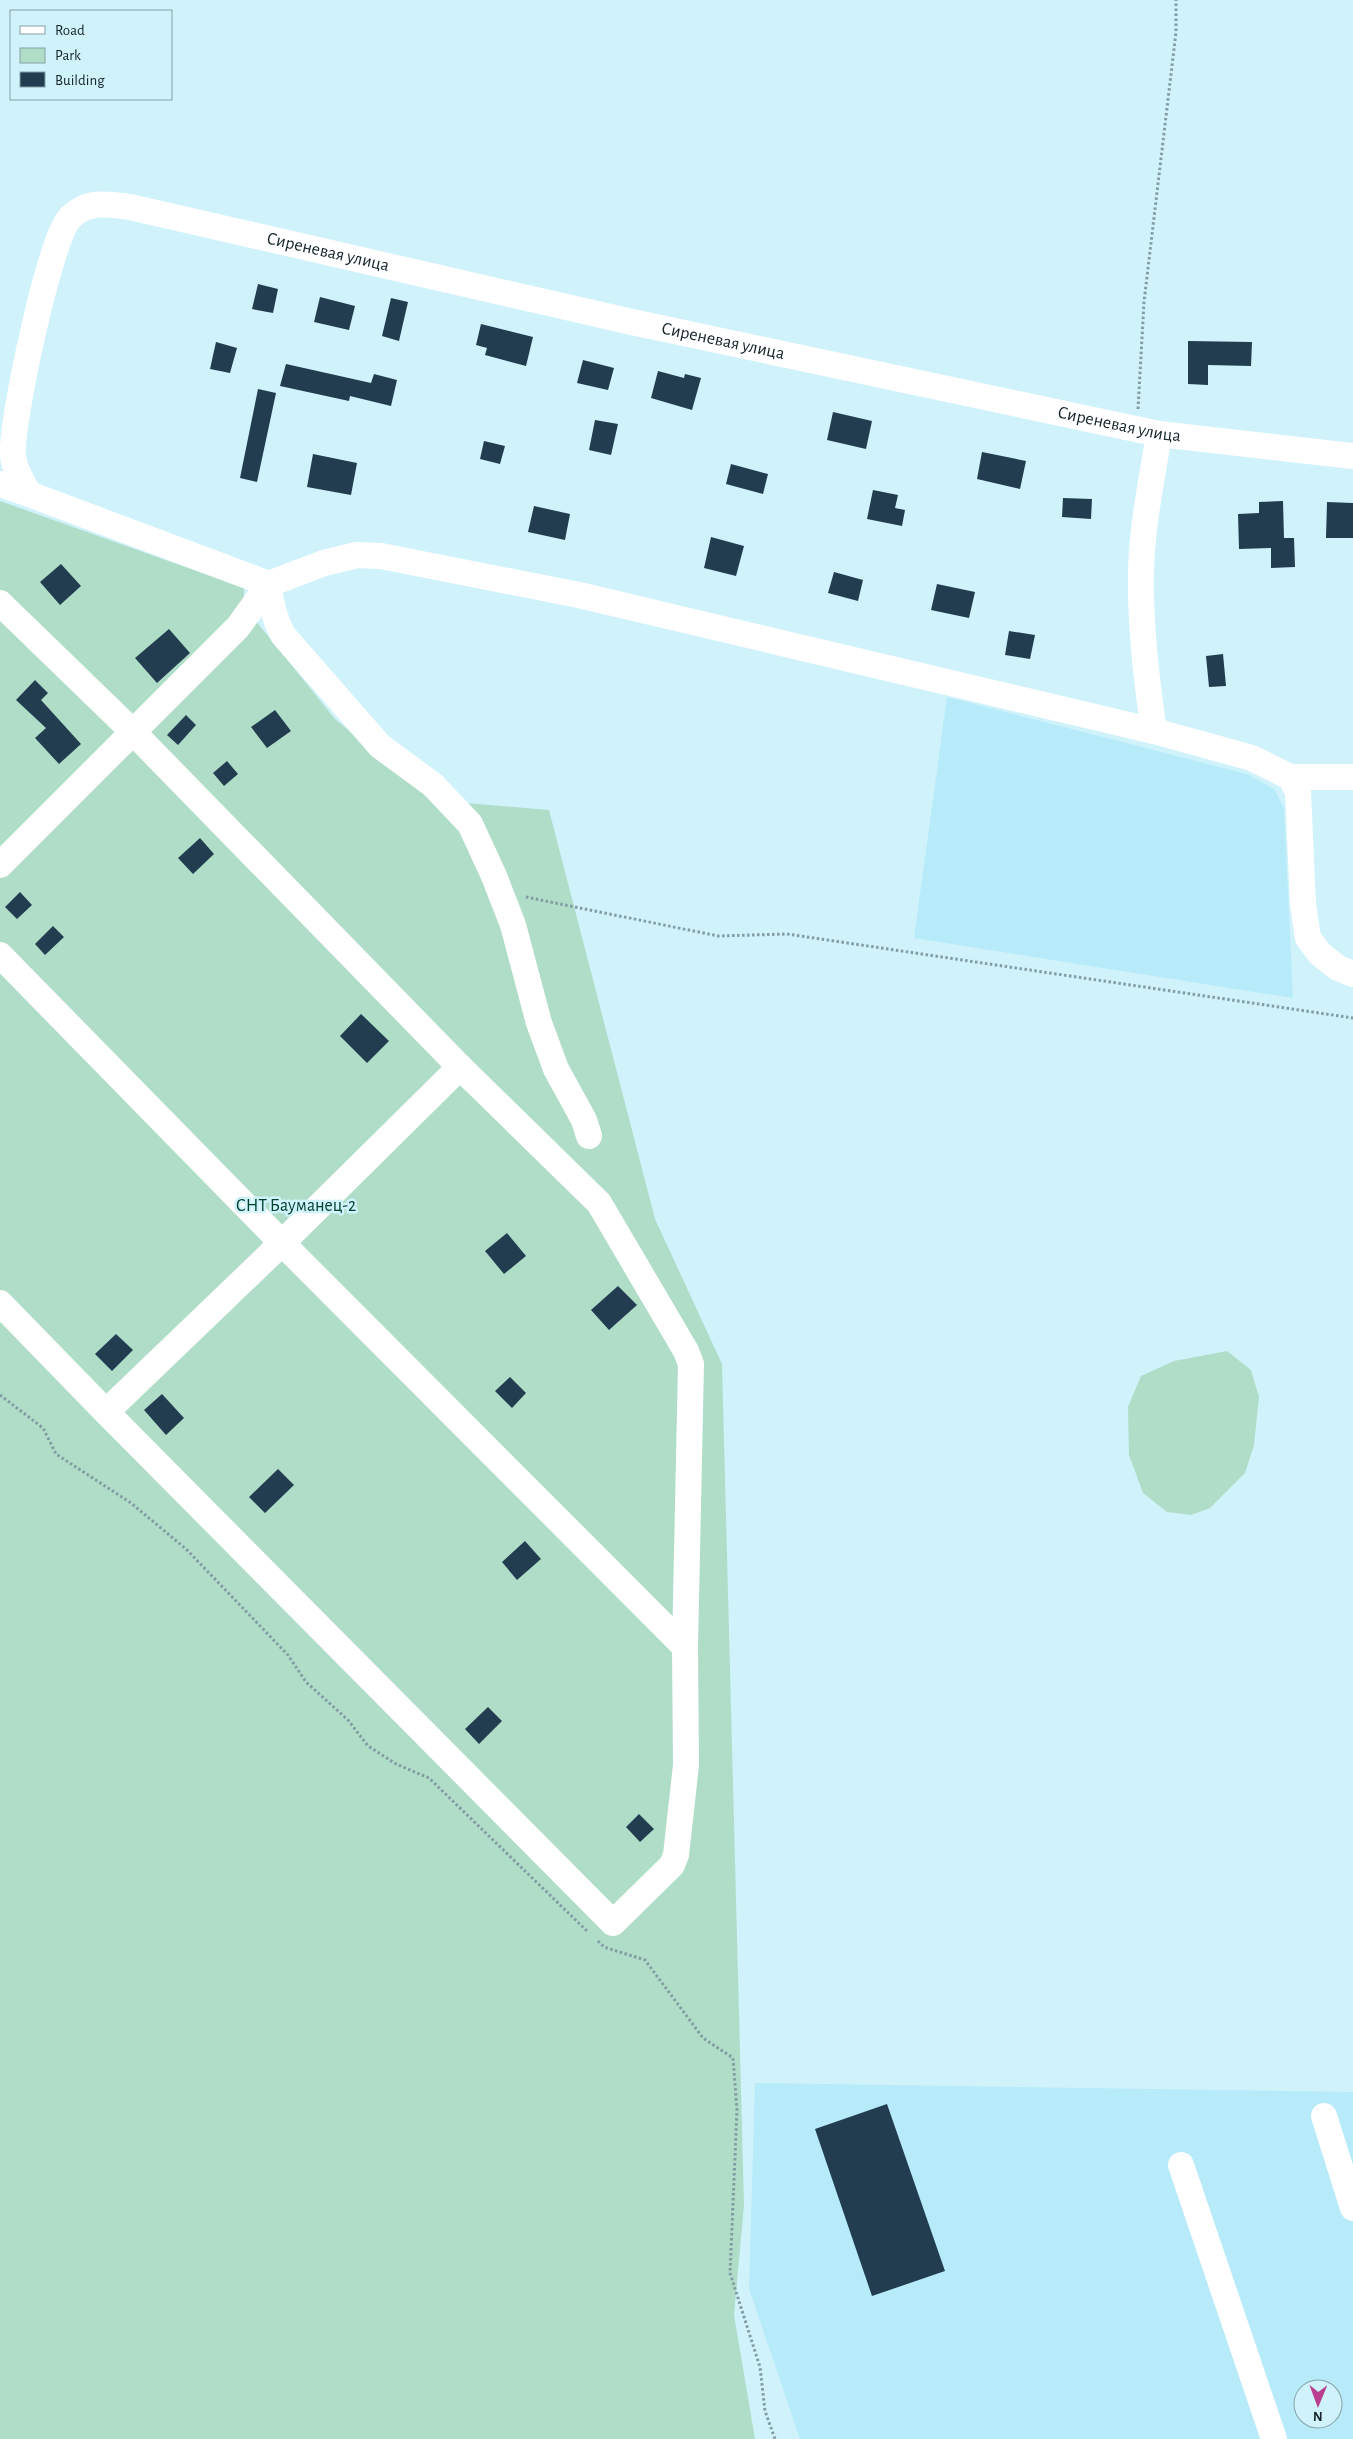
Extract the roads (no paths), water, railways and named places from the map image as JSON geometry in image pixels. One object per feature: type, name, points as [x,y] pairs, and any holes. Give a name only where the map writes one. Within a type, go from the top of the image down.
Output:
[{"type":"street","name":"Сиреневая улица","points":[[29,494],[22,482],[13,458],[13,430],[47,274],[59,236],[69,219],[83,208],[99,203],[130,207],[632,322],[1148,432],[1353,456]]},
{"type":"street","points":[[1148,432],[1141,570],[1144,651],[1154,731]]},
{"type":"street","points":[[0,484],[269,584]]},
{"type":"street","points":[[0,865],[238,627],[269,584],[324,563],[357,555],[381,556],[579,595],[1154,731],[1252,758],[1290,777],[1353,777]]},
{"type":"street","points":[[269,584],[272,610],[283,635],[380,746],[433,786],[470,824],[513,925],[539,1023],[556,1069],[584,1120],[589,1136]]},
{"type":"street","points":[[0,603],[132,731],[460,1067],[600,1203],[686,1351],[692,1364],[685,1647],[686,1765],[676,1855],[672,1865],[613,1922],[0,1303]]},
{"type":"street","points":[[1290,777],[1298,792],[1303,904],[1308,938],[1320,954],[1338,968],[1353,974]]},
{"type":"street","points":[[0,955],[282,1243],[685,1647]]},
{"type":"street","points":[[106,1412],[282,1243],[460,1067]]},
{"type":"street","points":[[1324,2116],[1353,2208]]},
{"type":"street","points":[[1181,2165],[1274,2439]]},
{"type":"park label","name":"СНТ Бауманец-2","points":[[296,1206]]}]
